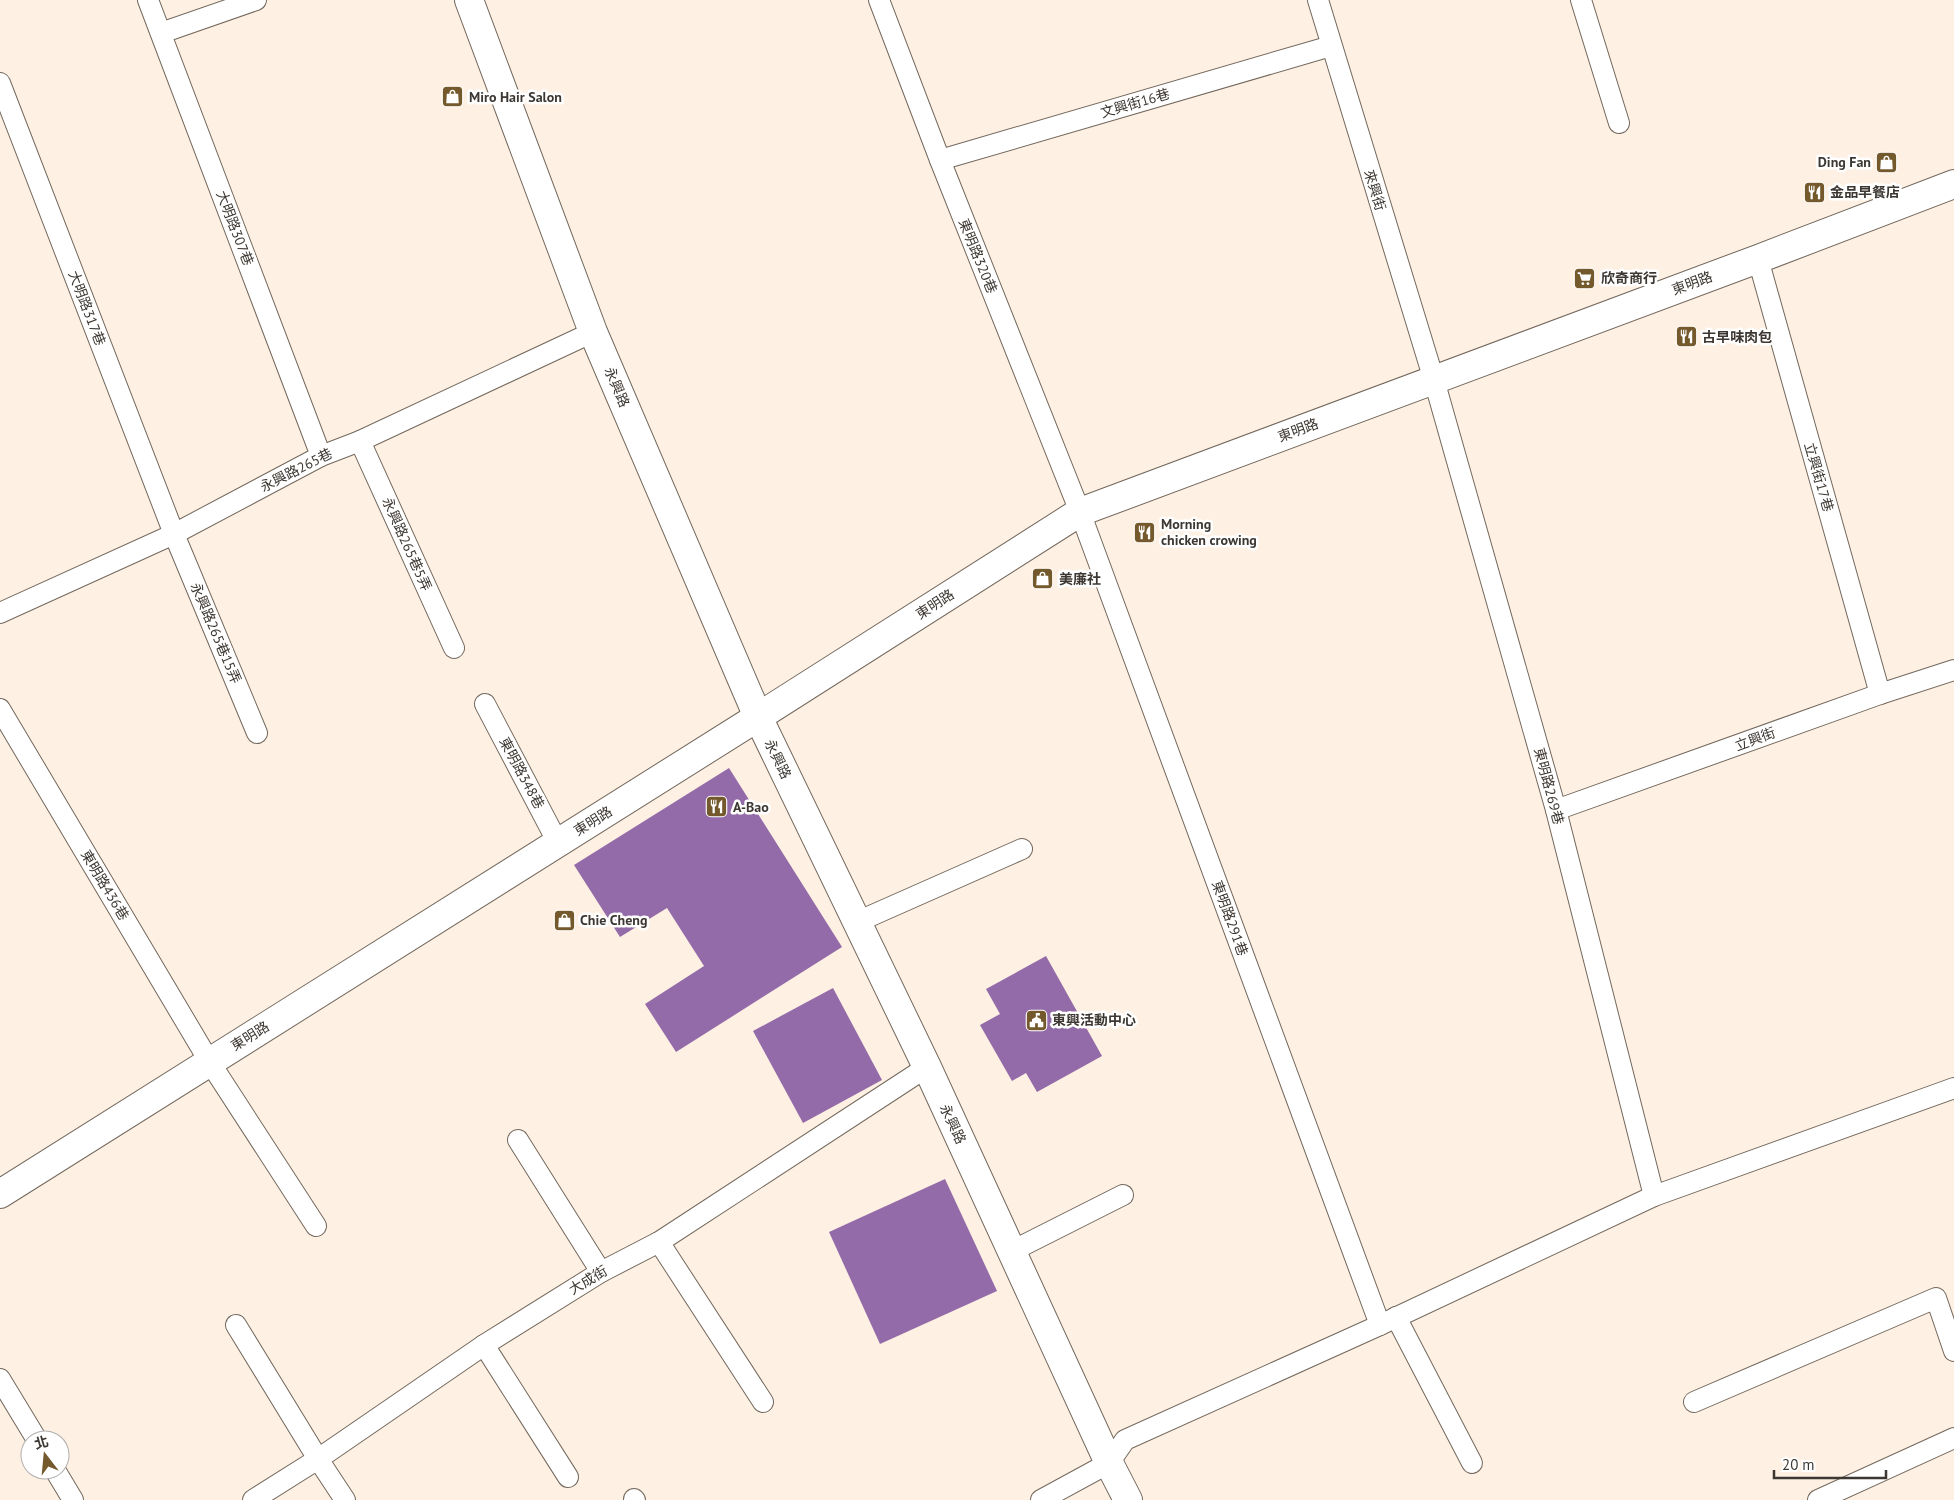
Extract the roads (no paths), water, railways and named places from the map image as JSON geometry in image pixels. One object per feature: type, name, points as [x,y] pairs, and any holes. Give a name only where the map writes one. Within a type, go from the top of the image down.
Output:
[{"type":"street","name":"永興路","points":[[469,0],[593,332],[758,718],[927,1068],[1109,1463],[1128,1500]]},
{"type":"street","name":"東明路","points":[[0,1194],[758,718],[1080,512],[1954,184]]},
{"type":"lane","name":"大明路307巷","points":[[148,0],[321,456]]},
{"type":"lane","points":[[161,32],[256,0]]},
{"type":"lane","name":"東明路320巷","points":[[879,0],[940,160],[1080,512]]},
{"type":"lane","name":"來興街","points":[[1318,0],[1330,46],[1434,380]]},
{"type":"lane","points":[[1581,0],[1619,123]]},
{"type":"lane","name":"文興街16巷","points":[[940,160],[1330,46]]},
{"type":"lane","name":"大明路317巷","points":[[0,83],[174,534]]},
{"type":"lane","name":"立興街17巷","points":[[1758,259],[1880,694]]},
{"type":"lane","name":"永興路265巷","points":[[0,613],[174,534],[321,456],[360,441],[593,332]]},
{"type":"lane","name":"東明路269巷","points":[[1434,380],[1556,810],[1654,1196]]},
{"type":"lane","name":"永興路265巷5弄","points":[[360,441],[454,648]]},
{"type":"lane","name":"東明路291巷","points":[[1080,512],[1388,1321],[1472,1463]]},
{"type":"lane","name":"永興路265巷15弄","points":[[174,534],[257,733]]},
{"type":"lane","name":"立興街","points":[[1556,810],[1880,694],[1954,670]]},
{"type":"lane","name":"東明路348巷","points":[[485,704],[558,843]]},
{"type":"lane","name":"東明路436巷","points":[[0,709],[209,1061],[316,1226]]},
{"type":"lane","points":[[857,922],[1022,849]]},
{"type":"lane","name":"大成街","points":[[253,1500],[318,1459],[484,1345],[601,1272],[659,1242],[927,1068]]},
{"type":"lane","points":[[1041,1500],[1109,1463],[1125,1440],[1388,1321],[1654,1196],[1954,1088]]},
{"type":"lane","points":[[518,1140],[601,1272]]},
{"type":"lane","points":[[1012,1251],[1123,1195]]},
{"type":"lane","points":[[659,1242],[763,1402]]},
{"type":"lane","points":[[1694,1402],[1936,1298],[1954,1351]]},
{"type":"lane","points":[[236,1325],[345,1500]]},
{"type":"lane","points":[[484,1345],[568,1477]]},
{"type":"lane","points":[[0,1379],[30,1430]]},
{"type":"lane","points":[[1818,1500],[1954,1438]]},
{"type":"lane","points":[[61,1480],[73,1500]]},
{"type":"place","name":"Miro Hair Salon","points":[[453,97]]},
{"type":"place","name":"Ding Fan","points":[[1887,162]]},
{"type":"place","name":"金品早餐店","points":[[1814,192]]},
{"type":"place","name":"欣奇商行","points":[[1585,278]]},
{"type":"place","name":"古早味肉包","points":[[1686,337]]},
{"type":"place","name":"Morning chicken crowing","points":[[1145,532]]},
{"type":"place","name":"美廉社","points":[[1043,579]]},
{"type":"place","name":"A-Bao","points":[[717,807]]},
{"type":"place","name":"Chie Cheng","points":[[564,920]]},
{"type":"place","name":"東興活動中心","points":[[1036,1020]]}]
